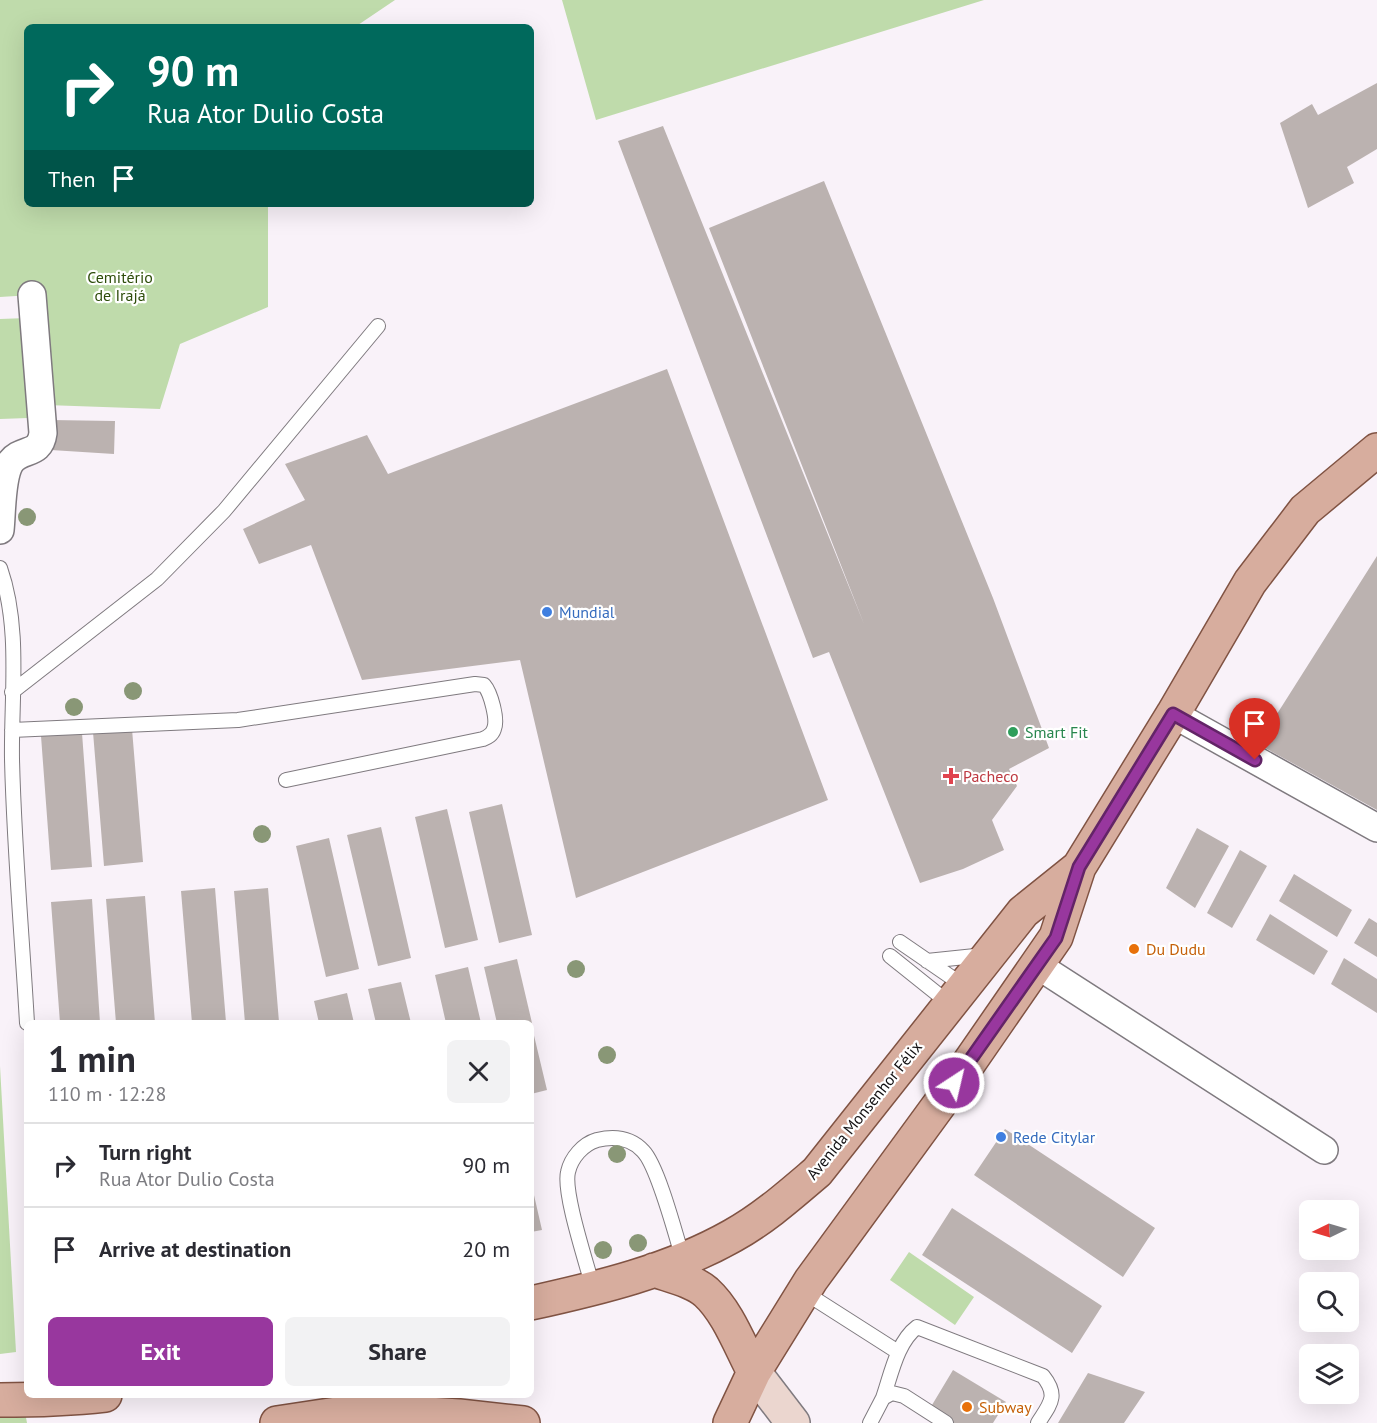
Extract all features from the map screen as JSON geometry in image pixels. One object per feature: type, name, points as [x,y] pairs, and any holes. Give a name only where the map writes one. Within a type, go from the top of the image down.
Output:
[{"type":"main road","name":"Avenida Monsenhor Félix","points":[[730,1423],[754,1372],[804,1292],[1056,938],[1079,867],[1173,714],[1250,582],[1305,510],[1377,450]]},
{"type":"main road","name":"Avenida Monsenhor Félix","points":[[534,1303],[593,1289],[669,1264],[732,1236],[779,1205],[817,1172],[1023,912],[1079,867]]},
{"type":"main road","points":[[954,1083],[951,1061],[978,1011],[978,1004],[957,995]]},
{"type":"main road","points":[[669,1264],[681,1279],[706,1292],[723,1314],[754,1372],[793,1423]]},
{"type":"main road","points":[[277,1423],[363,1410],[523,1423]]},
{"type":"street","points":[[0,530],[6,470],[12,460],[20,454],[38,448],[44,433],[32,295]]},
{"type":"street","points":[[1173,714],[1377,828]]},
{"type":"street","points":[[1038,965],[1324,1150]]},
{"type":"lane","points":[[12,692],[157,579],[224,511],[378,326]]},
{"type":"lane","points":[[0,568],[12,619],[12,759],[27,1020]]},
{"type":"lane","points":[[12,730],[238,720],[475,684],[484,685],[490,692],[495,728],[491,735],[483,739],[286,780]]},
{"type":"lane","points":[[0,743],[12,759]]},
{"type":"lane","points":[[900,942],[927,961],[957,995]]},
{"type":"lane","points":[[927,961],[975,956],[995,948]]},
{"type":"lane","points":[[890,956],[957,995]]},
{"type":"lane","points":[[593,1289],[568,1195],[567,1173],[576,1154],[590,1142],[611,1137],[631,1141],[645,1152],[653,1167],[669,1264]]},
{"type":"lane","points":[[804,1292],[898,1352]]},
{"type":"lane","points":[[870,1423],[883,1398],[898,1352],[912,1330],[917,1327],[1043,1376],[1051,1387],[1052,1401],[1038,1423]]},
{"type":"lane","points":[[883,1398],[891,1393],[904,1396],[946,1423]]},
{"type":"green space","name":"Cemitério de Irajá","points":[[0,0],[395,0],[359,24],[24,24],[24,207],[268,207],[268,307],[180,344],[160,409],[46,405],[32,295],[0,297]]},
{"type":"green space","points":[[562,0],[984,0],[596,120]]},
{"type":"green space","points":[[27,318],[28,418],[0,419],[0,319]]},
{"type":"green space","points":[[0,1066],[16,1352],[0,1354]]},
{"type":"green space","points":[[909,1252],[974,1297],[955,1325],[890,1280]]},
{"type":"green space","points":[[0,1410],[25,1412],[27,1423],[0,1423]]},
{"type":"building","points":[[1377,83],[1377,149],[1347,167],[1354,183],[1308,208],[1280,123],[1312,104],[1318,115]]},
{"type":"building","points":[[663,126],[864,624],[709,228],[824,181],[993,598],[1049,748],[1009,769],[1017,786],[992,820],[1004,850],[963,869],[920,883],[829,652],[813,658],[618,141]]},
{"type":"building","name":"Mundial","points":[[667,369],[828,800],[576,898],[520,660],[362,680],[311,545],[259,564],[243,529],[305,500],[285,464],[367,435],[388,474]]},
{"type":"building","points":[[51,420],[115,421],[114,454],[51,450]]},
{"type":"building","points":[[1377,556],[1377,810],[1258,744]]},
{"type":"building","points":[[132,729],[143,862],[104,866],[93,732]]},
{"type":"building","points":[[82,733],[92,867],[51,870],[41,736]]},
{"type":"building","points":[[502,804],[532,935],[499,943],[469,812]]},
{"type":"building","points":[[447,809],[478,940],[445,948],[415,817]]},
{"type":"building","points":[[381,827],[411,958],[378,966],[347,835]]},
{"type":"building","points":[[1197,828],[1229,846],[1195,908],[1166,888]]},
{"type":"building","points":[[329,838],[359,969],[326,977],[296,846]]},
{"type":"building","points":[[1240,850],[1267,866],[1232,928],[1207,913]]},
{"type":"building","points":[[1294,874],[1352,910],[1337,937],[1279,901]]},
{"type":"building","points":[[215,888],[226,1020],[192,1020],[181,891]]},
{"type":"building","points":[[268,888],[279,1020],[245,1020],[234,891]]},
{"type":"building","points":[[145,896],[155,1020],[116,1020],[106,899]]},
{"type":"building","points":[[92,899],[100,1020],[60,1020],[51,902]]},
{"type":"building","points":[[1270,914],[1328,951],[1314,975],[1256,940]]},
{"type":"building","points":[[1369,918],[1377,923],[1377,957],[1354,943]]},
{"type":"building","points":[[1344,958],[1377,979],[1377,1013],[1331,984]]},
{"type":"building","points":[[517,959],[531,1020],[496,1020],[484,967]]},
{"type":"building","points":[[468,967],[480,1020],[445,1020],[435,975]]},
{"type":"building","points":[[401,982],[410,1020],[375,1020],[368,989]]},
{"type":"building","points":[[347,993],[353,1020],[318,1020],[314,1001]]},
{"type":"building","points":[[534,1036],[547,1090],[534,1093]]},
{"type":"building","points":[[1005,1129],[1155,1228],[1123,1277],[974,1175]]},
{"type":"building","points":[[534,1195],[542,1230],[534,1231]]},
{"type":"building","points":[[952,1208],[1102,1306],[1072,1353],[922,1255]]},
{"type":"building","points":[[953,1370],[1006,1402],[993,1423],[950,1423],[929,1410]]},
{"type":"building","points":[[1088,1373],[1145,1392],[1124,1423],[1058,1423]]},
{"type":"place","name":"Mundial","points":[[547,612]]},
{"type":"place","name":"Smart Fit","points":[[1013,732]]},
{"type":"place","name":"Pacheco","points":[[951,776]]},
{"type":"place","name":"Du Dudu","points":[[1134,949]]},
{"type":"place","name":"Rede Citylar","points":[[1001,1137]]},
{"type":"place","name":"Subway","points":[[967,1407]]},
{"type":"route","points":[[954,1083],[1056,938],[1079,867],[1173,714],[1255,760]]}]
